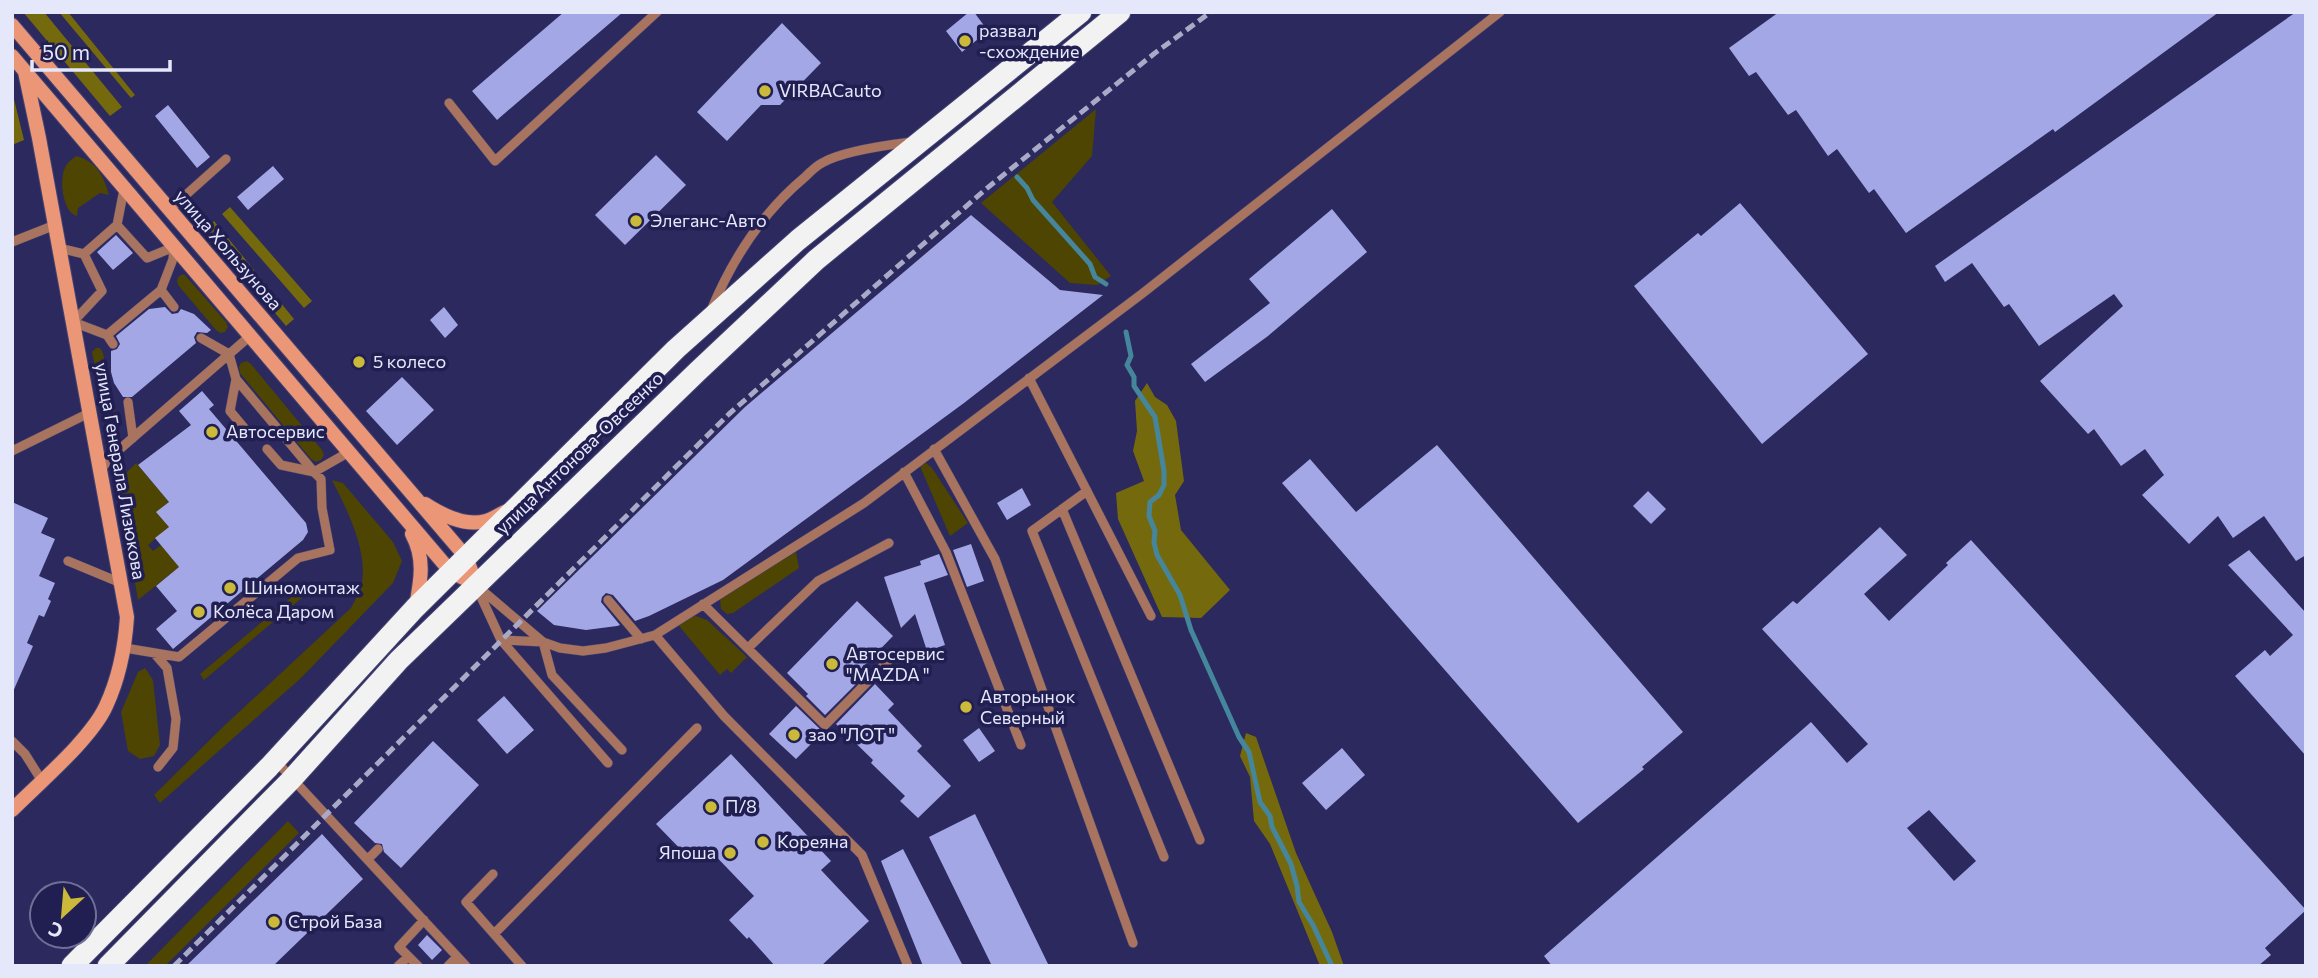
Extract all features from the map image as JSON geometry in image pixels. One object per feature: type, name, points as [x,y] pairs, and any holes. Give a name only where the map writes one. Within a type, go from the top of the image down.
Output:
[{"type":"highway","name":"улица Антонова-Овсеенко","points":[[72,966],[275,760],[415,608],[676,349],[798,240],[1081,12]]},
{"type":"highway","name":"улица Антонова-Овсеенко","points":[[108,966],[292,778],[399,660],[816,260],[1120,12]]},
{"type":"main road","name":"улица Хользунова","points":[[12,26],[466,556],[476,584]]},
{"type":"main road","points":[[12,56],[451,572],[476,584]]},
{"type":"main road","points":[[25,72],[39,138]]},
{"type":"main road","points":[[51,104],[67,91]]},
{"type":"main road","name":"улица Генерала Лизюкова","points":[[12,810],[91,731],[106,707],[125,648],[127,617],[39,138],[51,104]]},
{"type":"main road","name":"улица Хользунова","points":[[415,498],[437,512],[464,522],[485,522],[517,505]]},
{"type":"main road","points":[[400,512],[420,548],[422,575],[415,608]]},
{"type":"lane","points":[[449,103],[495,162],[657,12]]},
{"type":"lane","points":[[501,640],[543,642],[560,648],[583,651],[655,635],[864,503],[1154,285],[1500,12]]},
{"type":"lane","points":[[706,323],[726,275],[755,229],[786,192],[822,162],[873,147],[922,140]]},
{"type":"lane","points":[[169,211],[226,159]]},
{"type":"lane","points":[[84,254],[117,225],[124,188]]},
{"type":"lane","points":[[12,242],[55,225]]},
{"type":"lane","points":[[107,335],[161,290],[173,258],[174,247],[147,258],[117,225]]},
{"type":"lane","points":[[59,248],[84,254]]},
{"type":"lane","points":[[84,254],[102,291],[73,322],[107,335],[113,344]]},
{"type":"lane","points":[[161,290],[174,307]]},
{"type":"lane","points":[[100,470],[250,336]]},
{"type":"lane","points":[[125,648],[179,657],[298,558],[330,550],[322,508],[321,479],[236,379],[229,354],[201,338]]},
{"type":"lane","points":[[1029,378],[1151,616]]},
{"type":"lane","points":[[236,379],[230,411],[245,429]]},
{"type":"lane","points":[[128,402],[133,438]]},
{"type":"lane","points":[[12,451],[89,413]]},
{"type":"lane","points":[[267,449],[281,465],[314,472],[349,452]]},
{"type":"lane","points":[[934,449],[995,559],[1133,943]]},
{"type":"lane","points":[[904,472],[946,552],[1021,745]]},
{"type":"lane","points":[[1087,491],[1032,531],[1164,857]]},
{"type":"lane","points":[[1062,509],[1200,840]]},
{"type":"lane","points":[[748,648],[818,581],[888,543]]},
{"type":"lane","points":[[68,561],[121,583]]},
{"type":"lane","points":[[476,584],[543,642],[552,675],[622,750]]},
{"type":"lane","points":[[476,584],[501,640],[608,763]]},
{"type":"lane","points":[[608,600],[641,639]]},
{"type":"lane","points":[[704,604],[825,725],[893,656]]},
{"type":"lane","points":[[655,635],[724,716],[862,855],[908,966]]},
{"type":"lane","points":[[154,653],[167,668],[176,719],[173,748],[158,766]]},
{"type":"lane","points":[[494,934],[697,728]]},
{"type":"lane","points":[[12,741],[25,754],[42,780]]},
{"type":"lane","points":[[275,760],[466,966]]},
{"type":"lane","points":[[368,859],[378,849]]},
{"type":"lane","points":[[493,874],[466,902],[522,966]]},
{"type":"lane","points":[[418,966],[399,947],[424,920]]},
{"type":"lane","points":[[398,966],[408,957]]},
{"type":"lane","points":[[447,966],[457,957]]},
{"type":"shaded area","points":[[23,12],[44,12],[122,107],[110,116]]},
{"type":"shaded area","points":[[59,12],[68,12],[135,95],[131,98]]},
{"type":"shaded area","points":[[12,91],[24,140],[12,145]]},
{"type":"shaded area","points":[[1096,109],[1092,156],[1052,202],[1111,276],[1097,285],[1070,283],[981,203]]},
{"type":"shaded area","points":[[76,156],[98,170],[109,195],[100,193],[78,208],[77,216],[68,208],[62,185],[64,170]]},
{"type":"shaded area","points":[[230,207],[312,301],[304,308],[222,214]]},
{"type":"shaded area","points":[[214,221],[294,319],[286,326],[205,230]]},
{"type":"shaded area","points":[[184,274],[226,322],[228,327],[225,332],[216,330],[178,285],[179,276]]},
{"type":"shaded area","points":[[100,348],[103,353],[117,421],[113,429],[107,424],[92,352]]},
{"type":"shaded area","points":[[247,361],[322,450],[324,455],[321,460],[316,462],[311,459],[240,373],[241,363]]},
{"type":"shaded area","points":[[1147,383],[1155,397],[1167,405],[1176,421],[1184,481],[1175,495],[1181,530],[1230,590],[1201,618],[1162,617],[1118,519],[1116,493],[1144,481],[1133,451],[1137,431],[1135,401]]},
{"type":"shaded area","points":[[136,463],[169,502],[157,512],[169,527],[148,545],[153,551],[161,545],[179,567],[138,600],[118,481]]},
{"type":"shaded area","points":[[926,463],[968,523],[950,536],[919,464]]},
{"type":"shaded area","points":[[332,480],[343,483],[393,542],[402,561],[393,583],[301,678],[160,803],[154,795],[351,608],[358,595],[363,569],[362,556],[344,504]]},
{"type":"shaded area","points":[[796,552],[799,568],[733,613],[727,614],[721,609],[720,599],[727,593]]},
{"type":"shaded area","points":[[300,590],[304,596],[204,680],[200,674]]},
{"type":"shaded area","points":[[696,616],[707,620],[747,657],[731,673],[727,669],[720,675],[679,626],[687,618]]},
{"type":"shaded area","points":[[145,668],[153,680],[160,745],[154,756],[140,759],[128,751],[121,712],[138,672]]},
{"type":"shaded area","points":[[1246,733],[1256,737],[1296,853],[1332,932],[1344,966],[1320,966],[1270,844],[1254,821],[1250,777],[1240,756]]},
{"type":"shaded area","points":[[288,821],[299,833],[165,966],[145,966]]},
{"type":"building","points":[[564,12],[623,12],[497,120],[472,91]]},
{"type":"building","name":"развал -схождение","points":[[969,12],[974,12],[988,31],[962,52],[946,31]]},
{"type":"building","points":[[1779,12],[2219,12],[2055,132],[2053,129],[1906,233],[1874,189],[1869,193],[1837,149],[1828,156],[1796,110],[1788,115],[1756,72],[1749,76],[1729,48]]},
{"type":"building","points":[[2296,12],[2306,12],[2306,555],[2296,561],[2264,516],[2233,538],[2218,516],[2189,544],[2142,495],[2164,475],[2145,449],[2121,466],[2094,429],[2088,434],[2040,381],[2123,306],[2114,294],[2039,346],[2009,304],[2004,307],[1972,263],[1945,282],[1935,266]]},
{"type":"building","points":[[782,23],[821,63],[780,105],[761,105],[727,141],[697,112]]},
{"type":"building","points":[[168,105],[210,157],[197,168],[155,116]]},
{"type":"building","points":[[656,155],[686,185],[625,245],[595,215]]},
{"type":"building","points":[[273,166],[284,179],[248,210],[237,197]]},
{"type":"building","points":[[1740,203],[1868,354],[1762,444],[1634,286],[1698,233],[1701,236]]},
{"type":"building","points":[[1332,209],[1367,252],[1268,336],[1205,382],[1191,364],[1270,303],[1249,279]]},
{"type":"building","points":[[971,215],[1060,290],[1103,295],[964,403],[723,580],[635,621],[613,595],[606,593],[601,602],[620,625],[617,626],[586,630],[554,625],[537,611],[745,407]]},
{"type":"building","points":[[116,235],[133,253],[113,270],[97,252]]},
{"type":"building","points":[[165,307],[172,314],[181,309],[194,314],[211,330],[207,333],[197,332],[194,337],[196,343],[132,397],[123,397],[111,372],[111,351],[117,349],[120,344],[116,336],[149,309]]},
{"type":"building","points":[[444,307],[458,325],[445,338],[430,320]]},
{"type":"building","points":[[402,377],[434,410],[397,445],[366,411]]},
{"type":"building","points":[[202,391],[214,405],[209,409],[306,523],[308,532],[303,540],[173,649],[156,629],[177,611],[156,586],[179,567],[155,538],[169,527],[156,512],[169,502],[138,465],[191,425],[179,411]]},
{"type":"building","points":[[1437,445],[1683,732],[1642,767],[1644,769],[1578,823],[1282,483],[1310,459],[1356,512]]},
{"type":"building","points":[[1022,488],[1031,505],[1007,520],[997,503]]},
{"type":"building","points":[[1648,491],[1666,509],[1651,524],[1633,506]]},
{"type":"building","points":[[12,502],[48,518],[41,533],[55,539],[39,576],[55,583],[44,617],[39,615],[27,643],[33,646],[12,694]]},
{"type":"building","points":[[1880,527],[1907,555],[1864,594],[1889,621],[1971,540],[2306,910],[2265,948],[2271,955],[2258,966],[1552,966],[1544,956],[1811,722],[1847,763],[1868,744],[1762,629],[1793,601],[1797,604]],"holes":[[[1929,810],[1976,861],[1954,881],[1907,828]]]},
{"type":"building","points":[[971,544],[984,581],[967,587],[953,550]]},
{"type":"building","points":[[2249,550],[2306,613],[2306,756],[2235,676],[2265,650],[2270,656],[2293,635],[2228,565]]},
{"type":"building","points":[[939,554],[948,575],[924,583],[945,645],[927,651],[915,614],[901,628],[884,577],[921,565],[920,561]]},
{"type":"building","points":[[857,601],[893,636],[860,670],[865,675],[825,715],[787,673]]},
{"type":"building","points":[[875,684],[894,704],[888,710],[922,746],[917,751],[951,786],[918,818],[900,801],[905,796],[836,724]]},
{"type":"building","points":[[504,696],[534,730],[507,754],[477,720]]},
{"type":"building","name":"зао \"ЛОТ \"","points":[[796,706],[823,732],[796,759],[769,734]]},
{"type":"building","points":[[979,728],[995,751],[979,762],[963,740]]},
{"type":"building","points":[[433,741],[479,785],[401,868],[384,852],[382,844],[375,843],[354,823]]},
{"type":"building","points":[[1342,748],[1365,775],[1326,810],[1302,783]]},
{"type":"building","points":[[731,754],[831,861],[821,870],[869,921],[821,966],[775,966],[749,937],[747,939],[729,920],[754,896],[706,846],[691,860],[656,824]]},
{"type":"building","points":[[975,814],[1049,966],[992,966],[929,837]]},
{"type":"building","name":"Строй База","points":[[322,834],[363,879],[273,966],[186,966]]},
{"type":"building","points":[[903,849],[963,966],[923,966],[881,861]]},
{"type":"building","points":[[427,935],[442,950],[432,960],[418,945]]},
{"type":"waterway","points":[[1017,177],[1033,200],[1090,264],[1095,277],[1106,284]]},
{"type":"waterway","points":[[1126,332],[1131,356],[1127,365],[1134,377],[1134,386],[1155,417],[1164,471],[1164,485],[1159,495],[1150,502],[1149,516],[1155,531],[1157,555],[1180,595],[1191,630],[1239,737],[1249,752],[1260,802],[1270,816],[1272,827],[1291,864],[1299,902],[1332,966]]},
{"type":"railway","points":[[174,966],[729,414],[986,189],[1155,53],[1211,12]]},
{"type":"place","name":"развал -схождение","points":[[965,41]]},
{"type":"place","name":"VIRBACauto","points":[[765,91]]},
{"type":"place","name":"Элеганс-Авто","points":[[636,221]]},
{"type":"place","name":"5 колесо","points":[[359,362]]},
{"type":"place","name":"Автосервис","points":[[212,432]]},
{"type":"place","name":"Шиномонтаж","points":[[230,588]]},
{"type":"place","name":"Колёса Даром","points":[[199,612]]},
{"type":"place","name":"Автосервис \"MAZDA \"","points":[[832,664]]},
{"type":"place","name":"Авторынок Северный","points":[[966,707]]},
{"type":"place","name":"зао \"ЛОТ \"","points":[[794,735]]},
{"type":"place","name":"П/8","points":[[711,807]]},
{"type":"place","name":"Кореяна","points":[[763,842]]},
{"type":"place","name":"Япоша","points":[[730,853]]},
{"type":"place","name":"Строй База","points":[[274,922]]}]
